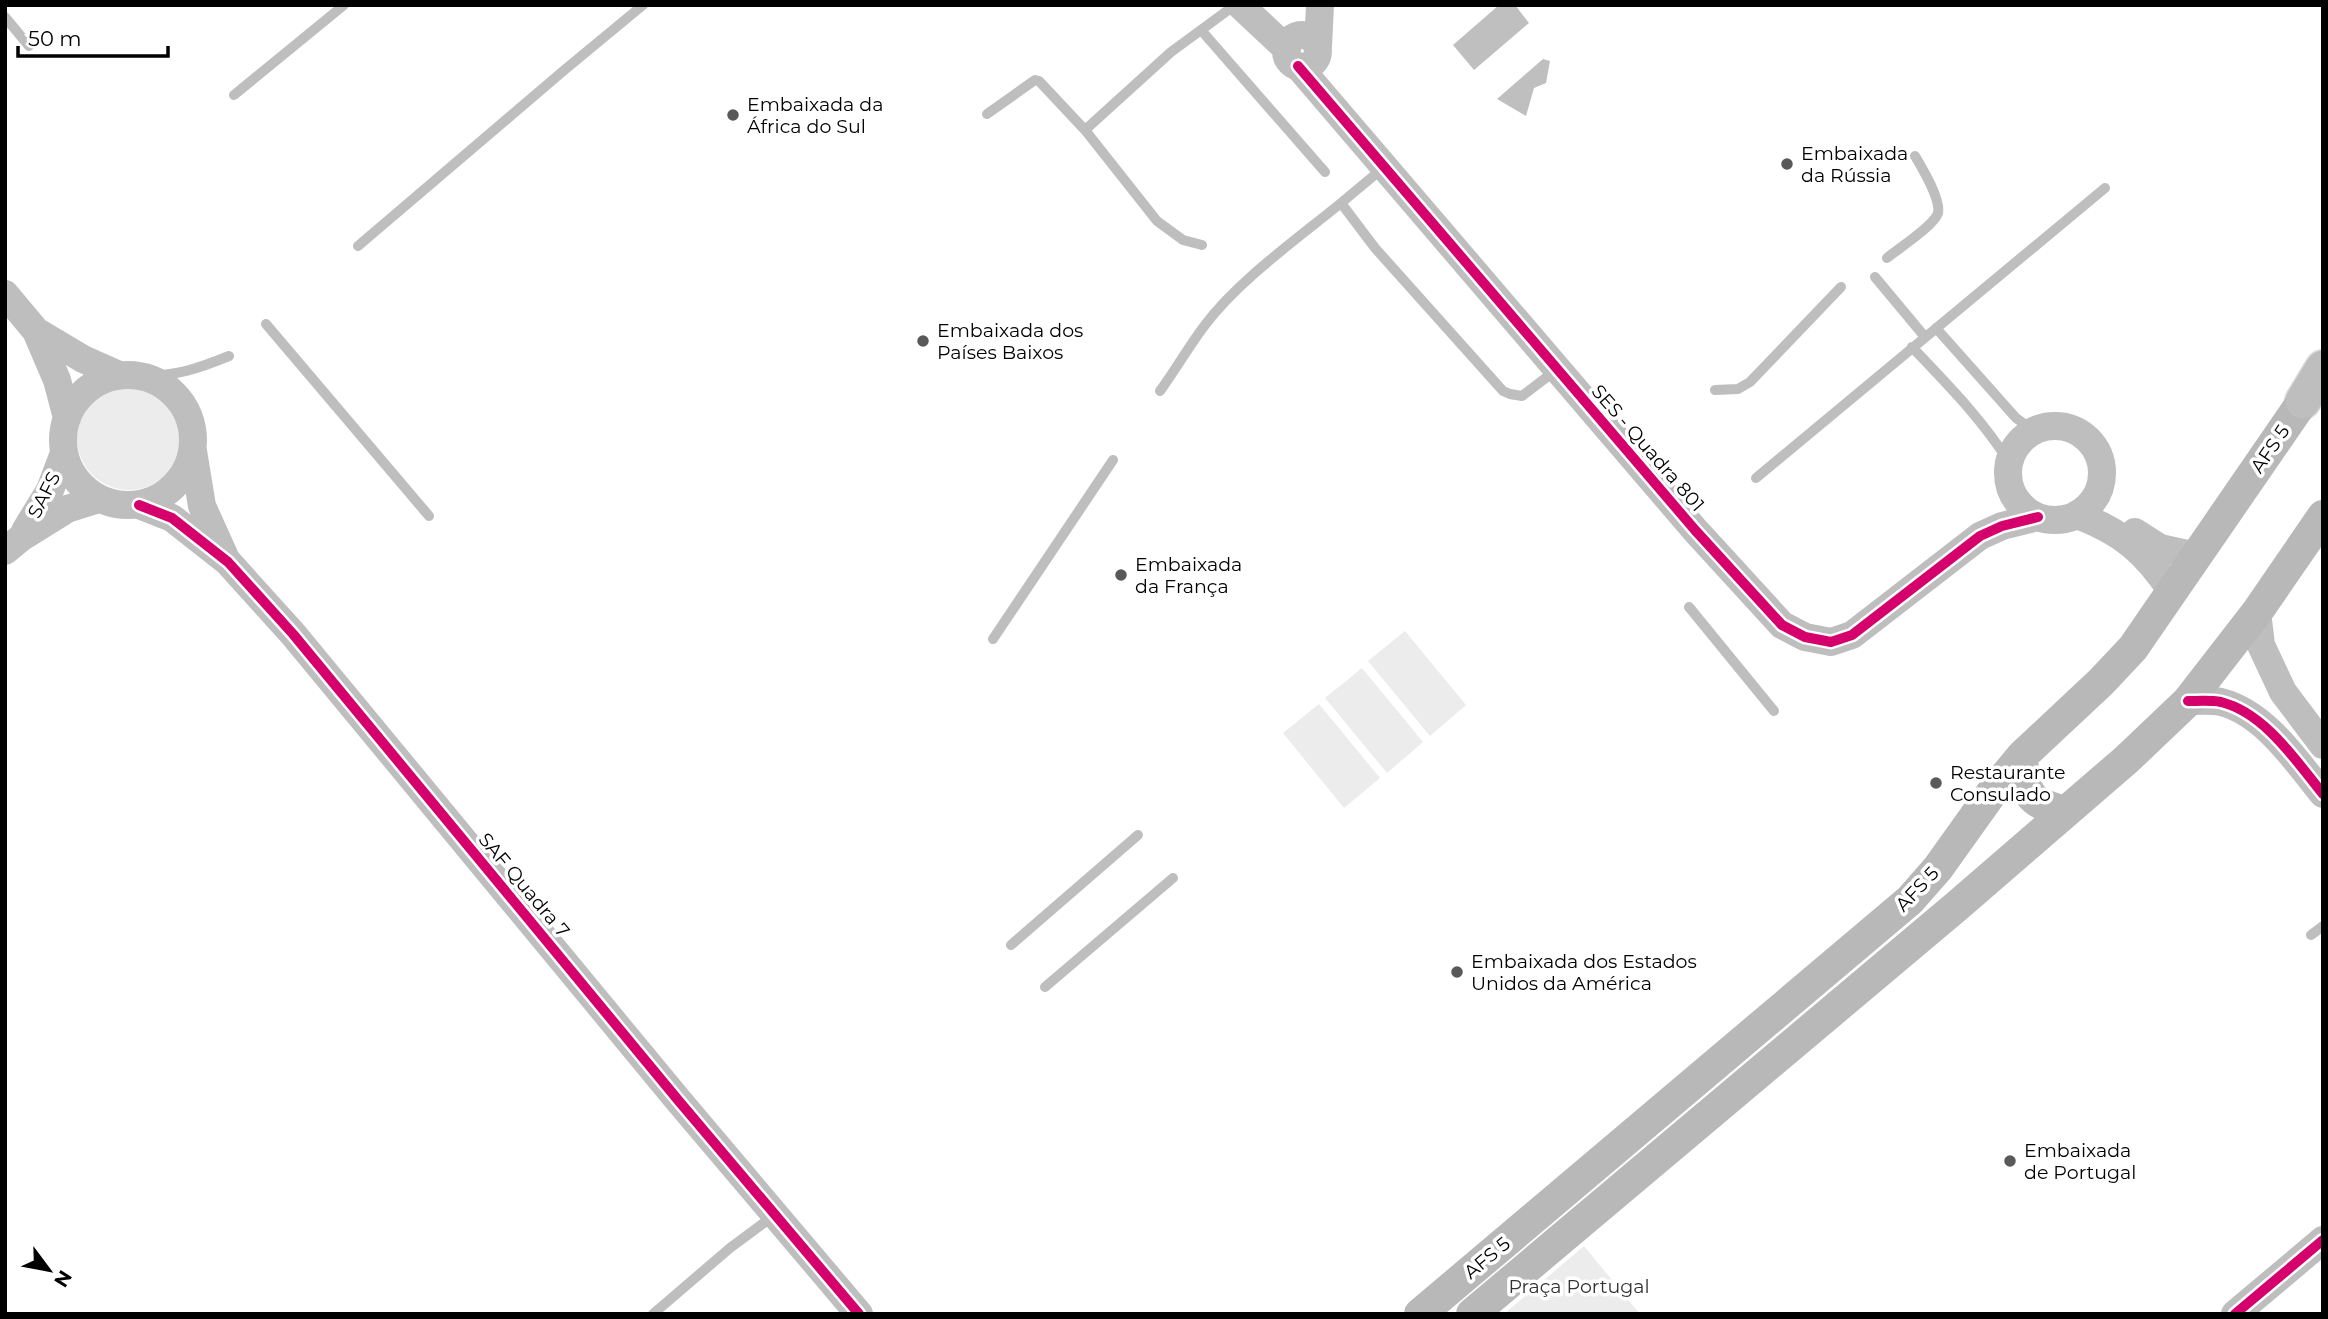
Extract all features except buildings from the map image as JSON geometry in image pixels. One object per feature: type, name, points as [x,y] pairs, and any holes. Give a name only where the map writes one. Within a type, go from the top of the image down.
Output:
[{"type":"main road","points":[[2313,391],[2323,368]]},
{"type":"main road","name":"AFS 5","points":[[1420,1314],[1910,900],[1938,868],[1993,791],[2022,756],[2125,657],[2313,391]]},
{"type":"main road","name":"AFS 5","points":[[1472,1314],[1947,915],[2126,760],[2188,701],[2257,612],[2323,516]]},
{"type":"main road","points":[[2022,756],[2023,779],[2029,795],[2045,807],[2065,812]]},
{"type":"street","name":"SES - Quadra 801","points":[[1241,5],[1302,48]]},
{"type":"street","name":"SES - Quadra 801","points":[[1255,5],[1302,48],[1347,121],[1385,167],[1695,530],[1782,625],[1805,637],[1831,642],[1852,635],[1980,536],[2002,526],[2038,517]]},
{"type":"street","points":[[1302,48],[1309,5]]},
{"type":"street","points":[[1302,48],[1320,5]]},
{"type":"street","points":[[5,294],[36,331],[57,380],[67,418]]},
{"type":"street","points":[[36,331],[83,359],[159,382],[175,393],[186,409],[193,427],[193,450],[187,470],[175,486],[159,498],[139,505],[119,505],[99,499],[82,488],[71,472],[62,437],[73,404],[85,390],[101,380],[130,375]]},
{"type":"street","points":[[2047,426],[2063,426],[2078,431],[2090,441],[2099,454],[2103,470],[2102,485],[2085,510],[2077,515],[2058,521],[2038,517],[2018,504],[2011,491],[2008,469],[2014,449],[2034,431],[2047,426]]},
{"type":"street","name":"SAF Quadra 7","points":[[193,450],[202,506],[228,562]]},
{"type":"street","name":"SAFS","points":[[14,544],[50,490],[64,453]]},
{"type":"street","name":"SES - Quadra 801","points":[[1980,536],[1992,514],[2008,469]]},
{"type":"street","points":[[2097,494],[2135,539],[2172,592]]},
{"type":"street","name":"SAFS","points":[[14,544],[67,509],[99,499]]},
{"type":"street","name":"SAF Quadra 7","points":[[139,505],[172,518],[228,562],[293,634],[859,1314]]},
{"type":"street","points":[[2077,515],[2160,548],[2196,556]]},
{"type":"street","points":[[2257,612],[2261,645],[2283,692],[2323,745]]},
{"type":"street","points":[[2188,701],[2222,702],[2255,719],[2319,781]]},
{"type":"street","points":[[2235,1314],[2323,1240]]},
{"type":"lane","points":[[234,95],[344,5]]},
{"type":"lane","points":[[358,246],[643,5]]},
{"type":"lane","points":[[1085,130],[1171,52],[1235,5]]},
{"type":"lane","points":[[5,17],[29,46]]},
{"type":"lane","points":[[1201,30],[1325,172]]},
{"type":"lane","points":[[986,114],[1035,80],[1039,81],[1085,130],[1157,221],[1183,240],[1202,245]]},
{"type":"lane","points":[[1887,258],[1932,222],[1938,212],[1937,202],[1915,156]]},
{"type":"lane","points":[[1160,391],[1206,324],[1230,297],[1267,263],[1385,167]]},
{"type":"lane","points":[[1756,478],[2105,188]]},
{"type":"lane","points":[[1341,203],[1375,248],[1503,391],[1522,396],[1556,369]]},
{"type":"lane","points":[[1875,277],[1924,337]]},
{"type":"lane","points":[[1715,390],[1738,388],[1749,382],[1841,287]]},
{"type":"lane","points":[[266,324],[429,516]]},
{"type":"lane","points":[[1936,328],[2007,408],[2034,431]]},
{"type":"lane","points":[[1912,347],[1966,404],[1994,439],[2008,469]]},
{"type":"lane","points":[[130,375],[168,376],[190,372],[229,356]]},
{"type":"lane","points":[[993,639],[1113,460]]},
{"type":"lane","points":[[1689,607],[1774,711]]},
{"type":"lane","points":[[1011,945],[1138,835]]},
{"type":"lane","points":[[1045,987],[1173,878]]},
{"type":"lane","points":[[2311,935],[2323,926]]},
{"type":"lane","points":[[653,1314],[730,1248],[775,1214]]},
{"type":"green space","points":[[129,386],[149,390],[166,401],[177,418],[181,438],[177,458],[166,475],[149,486],[129,490],[109,486],[92,475],[81,458],[77,438],[81,418],[92,401],[109,390]]},
{"type":"green space","points":[[1405,631],[1466,705],[1430,736],[1368,661]]},
{"type":"green space","points":[[1362,668],[1423,742],[1387,773],[1325,698]]},
{"type":"green space","points":[[1319,704],[1380,778],[1344,808],[1283,733]]},
{"type":"green space","name":"Praça Portugal","points":[[1584,1246],[1640,1314],[1504,1314]]},
{"type":"shaded area","points":[[1499,5],[1515,5],[1529,23],[1474,70],[1453,45]]},
{"type":"shaded area","points":[[1543,59],[1550,61],[1546,83],[1534,88],[1526,116],[1497,99]]},
{"type":"cycle path","points":[[1298,66],[1695,530],[1782,625],[1805,637],[1831,642],[1852,635],[1980,536],[2002,526],[2038,517]]},
{"type":"cycle path","points":[[139,505],[172,518],[228,562],[293,634],[678,1100],[859,1314]]},
{"type":"cycle path","points":[[2188,701],[2221,702],[2252,716],[2290,753],[2323,794]]},
{"type":"cycle path","points":[[2235,1314],[2323,1240]]},
{"type":"place","name":"Embaixada da África do Sul","points":[[733,115]]},
{"type":"place","name":"Embaixada da Rússia","points":[[1787,164]]},
{"type":"place","name":"Embaixada dos Países Baixos","points":[[923,341]]},
{"type":"place","name":"Embaixada da França","points":[[1121,575]]},
{"type":"place","name":"Restaurante Consulado","points":[[1936,783]]},
{"type":"place","name":"Embaixada dos Estados Unidos da América","points":[[1457,972]]},
{"type":"place","name":"Embaixada de Portugal","points":[[2010,1161]]}]
